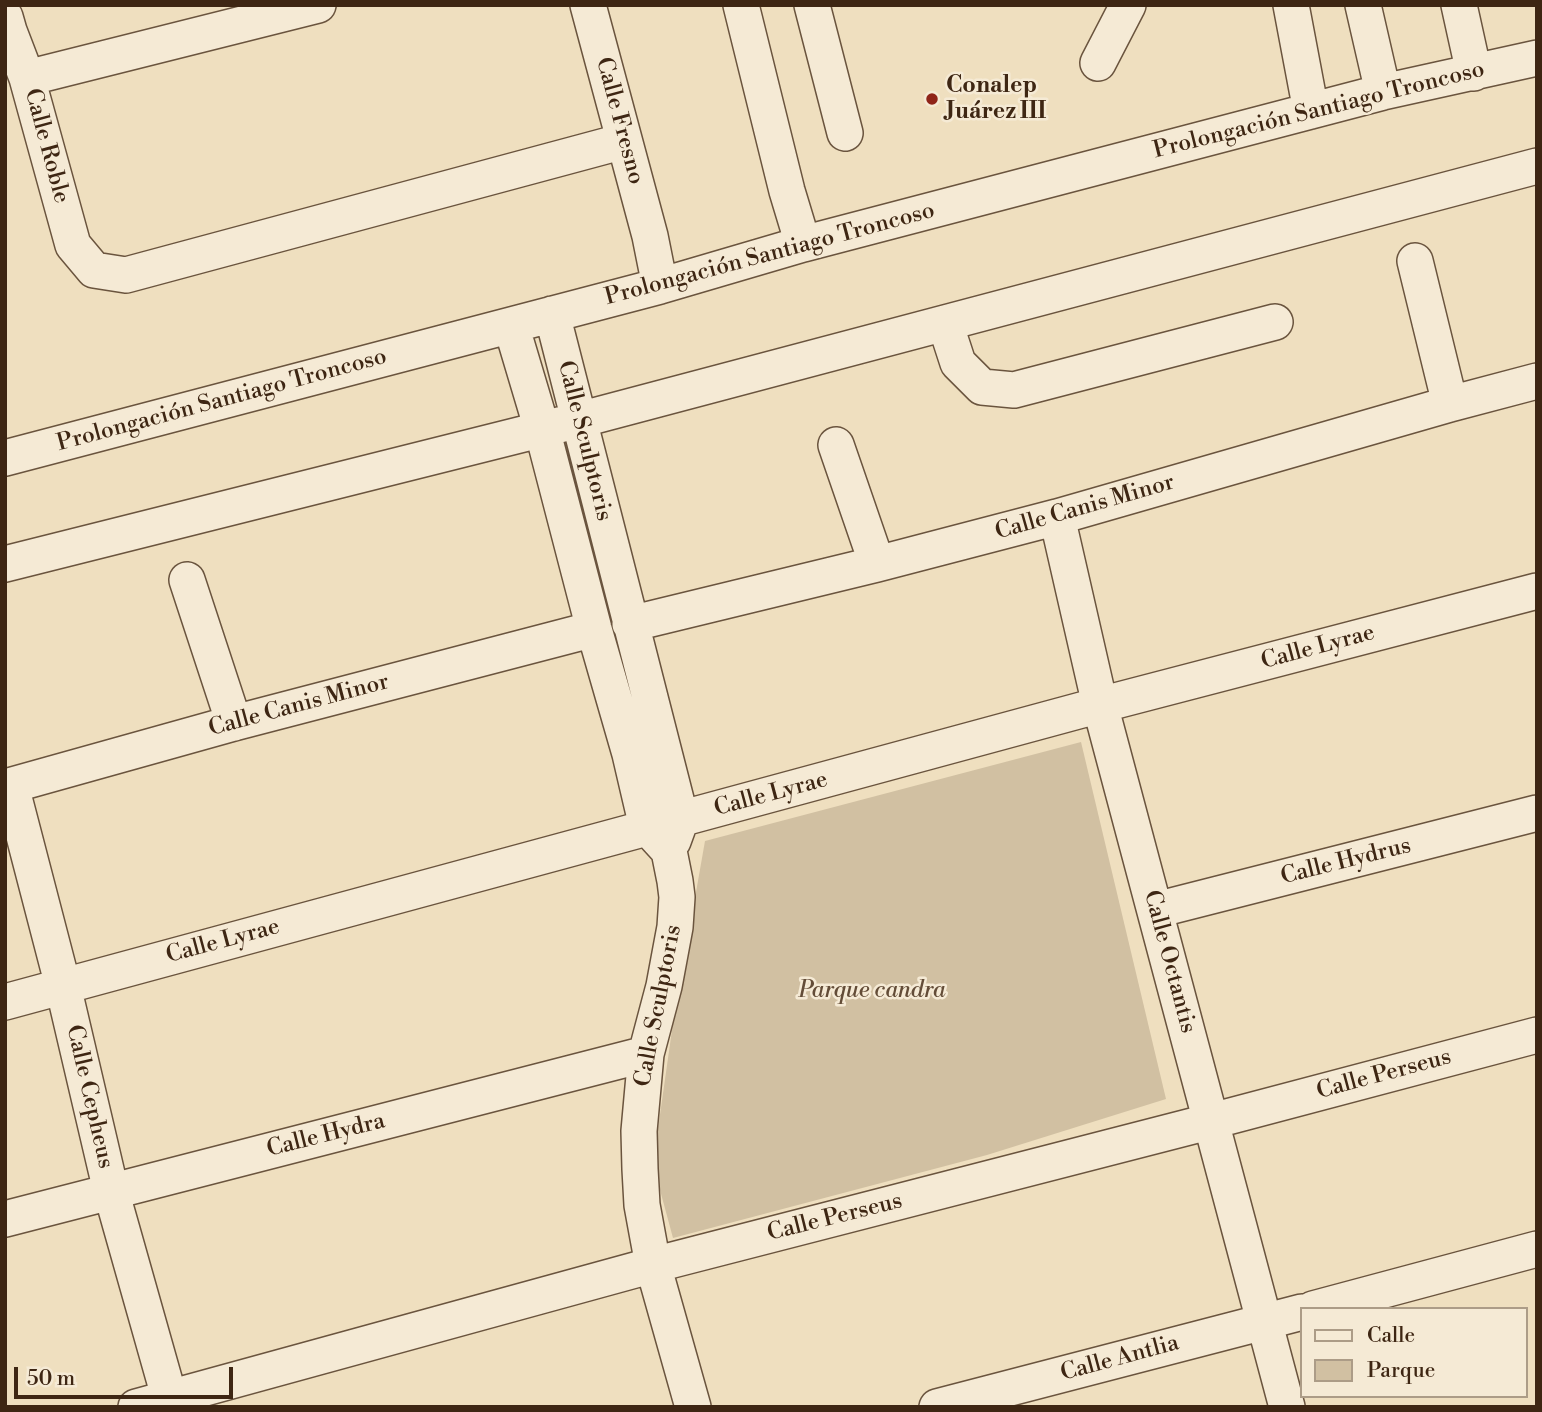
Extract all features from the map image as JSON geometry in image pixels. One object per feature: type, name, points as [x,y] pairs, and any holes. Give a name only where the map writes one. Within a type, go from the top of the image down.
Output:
[{"type":"street","points":[[27,78],[318,5]]},
{"type":"street","name":"Calle Fresno","points":[[588,5],[660,286]]},
{"type":"street","points":[[741,5],[787,191],[803,244]]},
{"type":"street","points":[[812,5],[845,133]]},
{"type":"street","points":[[1098,63],[1128,5]]},
{"type":"street","points":[[1292,5],[1311,111]]},
{"type":"street","points":[[1363,5],[1383,92]]},
{"type":"street","points":[[1459,5],[1474,73]]},
{"type":"street","name":"Calle Roble","points":[[7,26],[27,78],[73,245],[94,270],[126,275],[624,141]]},
{"type":"street","name":"Prolongación Santiago Troncoso","points":[[5,458],[1383,92],[1537,58]]},
{"type":"street","points":[[5,564],[579,420],[1537,166]]},
{"type":"street","points":[[1415,261],[1450,404]]},
{"type":"street","name":"Calle Sculptoris","points":[[552,314],[681,819]]},
{"type":"street","points":[[945,323],[958,363],[982,387],[1014,390],[1275,322]]},
{"type":"street","name":"Calle Sculptoris","points":[[511,325],[630,754],[658,839],[676,881],[675,927],[664,986],[646,1055],[639,1131],[640,1169],[642,1205],[653,1265],[693,1407]]},
{"type":"street","name":"Calle Canis Minor","points":[[631,624],[1057,517],[1537,381]]},
{"type":"street","points":[[836,445],[877,564]]},
{"type":"street","name":"Calle Octantis","points":[[1057,517],[1100,705],[1287,1407]]},
{"type":"street","points":[[187,580],[234,723]]},
{"type":"street","name":"Calle Lyrae","points":[[681,819],[1100,705],[1537,591]]},
{"type":"street","name":"Calle Canis Minor","points":[[8,787],[234,723],[594,629]]},
{"type":"street","name":"Calle Cepheus","points":[[8,787],[63,986],[111,1191],[171,1402]]},
{"type":"street","name":"Calle Hydrus","points":[[1156,910],[1537,813]]},
{"type":"street","points":[[658,839],[681,819]]},
{"type":"street","name":"Calle Lyrae","points":[[5,1002],[658,839]]},
{"type":"street","name":"Calle Perseus","points":[[136,1407],[171,1402],[653,1265],[1537,1035]]},
{"type":"street","name":"Calle Hydra","points":[[5,1219],[646,1055]]},
{"type":"street","points":[[1320,1307],[1537,1249]]},
{"type":"street","name":"Calle Antlia","points":[[937,1407],[1300,1313]]},
{"type":"green space","name":"Parque candra","points":[[1081,742],[1166,1099],[987,1155],[673,1238],[653,1164],[673,1023],[705,841]]},
{"type":"place","name":"Conalep Juárez III","points":[[932,99]]}]
